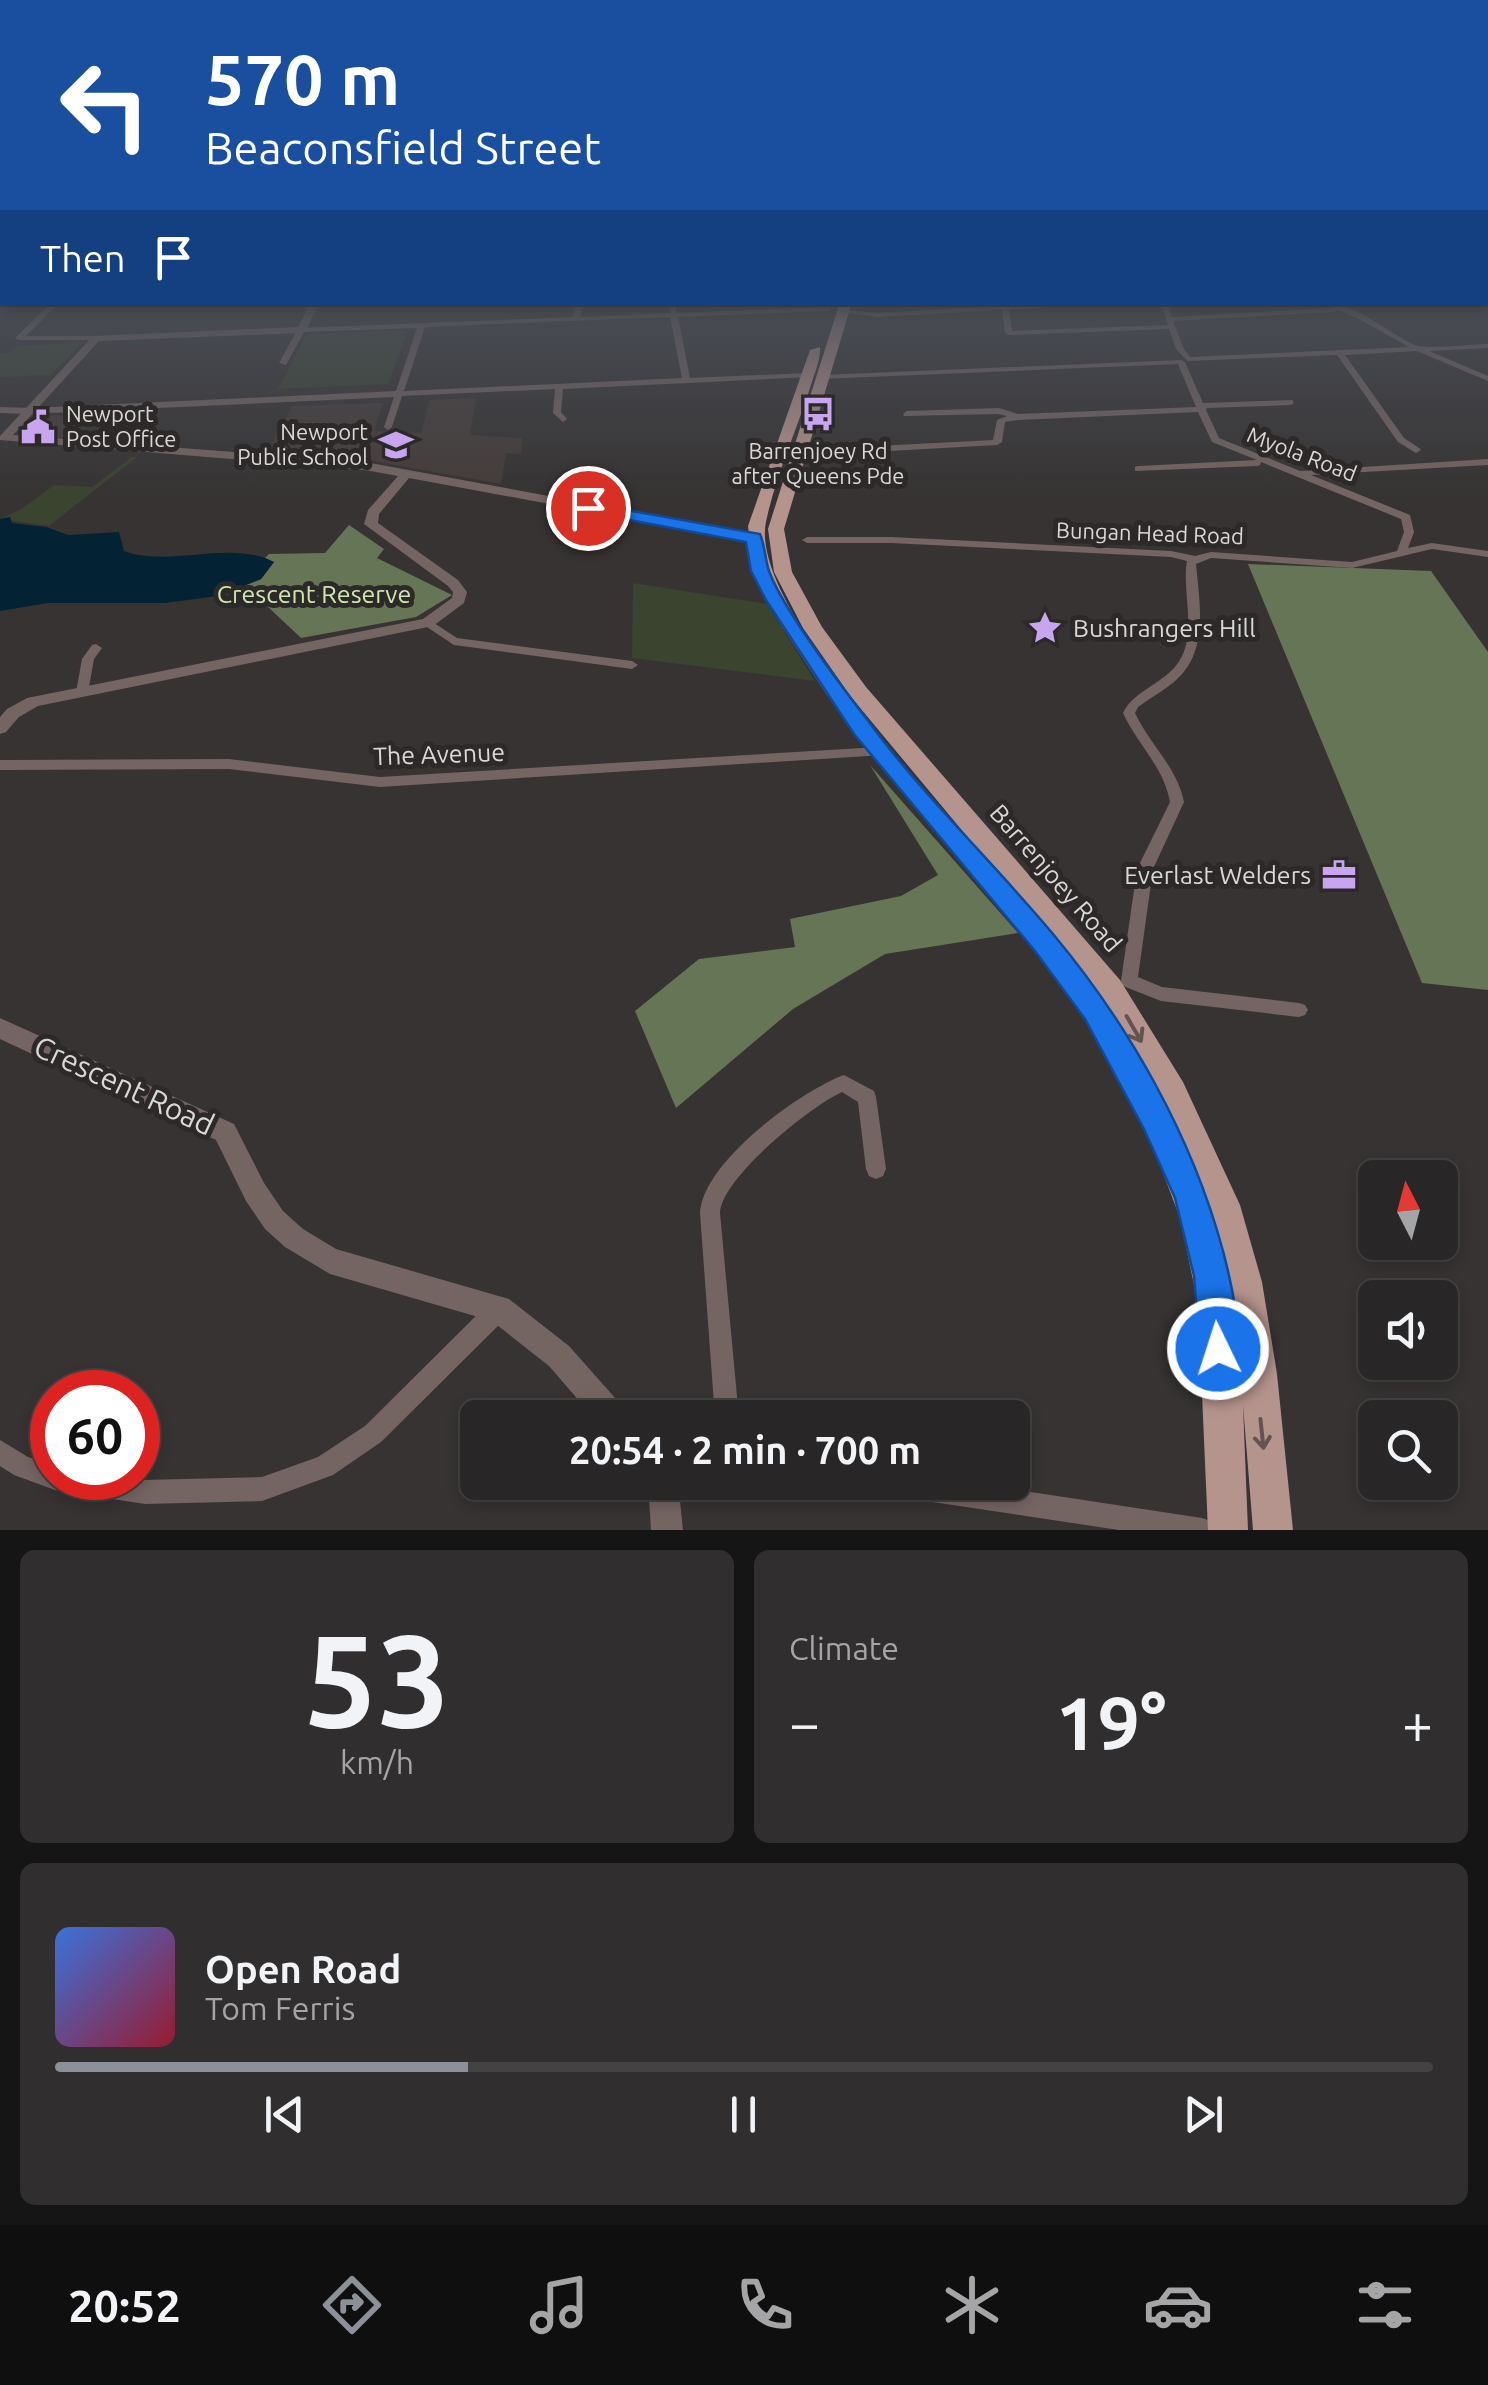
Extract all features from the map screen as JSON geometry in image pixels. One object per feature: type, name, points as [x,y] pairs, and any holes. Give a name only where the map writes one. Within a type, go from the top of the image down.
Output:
[{"type":"main road","points":[[764,539],[822,354]]},
{"type":"main road","points":[[764,539],[800,453],[815,376]]},
{"type":"main road","name":"Barrenjoey Road","points":[[764,539],[760,571],[879,752],[1052,952],[1111,993],[1204,1241],[1216,1313],[1228,1530]]},
{"type":"main road","name":"Barrenjoey Road","points":[[764,539],[784,579],[878,718],[1111,993],[1183,1112],[1226,1209],[1245,1284],[1272,1530]]},
{"type":"street","points":[[81,354],[4,436],[6,440],[364,466],[764,539]]},
{"type":"street","points":[[282,363],[287,354]]},
{"type":"street","points":[[388,426],[412,354]]},
{"type":"street","points":[[681,354],[686,379]]},
{"type":"street","name":"Myola Road","points":[[1183,354],[1215,440],[1406,516],[1409,532],[1400,554]]},
{"type":"street","points":[[0,410],[84,411],[132,404],[559,384],[1310,354]]},
{"type":"street","points":[[1341,354],[1401,440],[1416,450]]},
{"type":"street","points":[[1431,354],[1488,378]]},
{"type":"street","points":[[559,384],[557,413],[564,419]]},
{"type":"street","points":[[800,453],[997,442],[1002,420],[1018,417],[1290,402]]},
{"type":"street","points":[[907,414],[1000,411],[1018,417]]},
{"type":"street","points":[[1138,469],[1264,462]]},
{"type":"street","points":[[1297,474],[1488,462]]},
{"type":"street","points":[[0,728],[23,706],[428,623],[454,606],[460,592],[371,524],[373,513],[406,474]]},
{"type":"street","name":"Bungan Head Road","points":[[808,540],[891,540],[1171,554],[1194,560],[1212,555],[1352,565],[1432,546],[1488,554]]},
{"type":"street","points":[[1194,560],[1192,634],[1186,659],[1178,671],[1133,705],[1129,714],[1134,727],[1168,771],[1177,802],[1146,869],[1111,993],[1162,994],[1300,1010]]},
{"type":"street","points":[[428,623],[454,641],[632,666]]},
{"type":"street","points":[[82,692],[88,660],[96,648]]},
{"type":"street","name":"The Avenue","points":[[0,765],[229,764],[380,782],[879,752]]},
{"type":"street","name":"Crescent Road","points":[[0,1028],[225,1132],[274,1220],[294,1238],[330,1260],[499,1308],[559,1356],[598,1400]]},
{"type":"street","points":[[725,1400],[710,1216],[713,1195],[802,1104],[826,1088],[844,1082],[868,1097],[876,1169]]},
{"type":"street","points":[[160,1492],[262,1489],[325,1467],[373,1434],[499,1308]]},
{"type":"street","points":[[0,1452],[30,1470]]},
{"type":"street","points":[[664,1500],[667,1530]]},
{"type":"street","points":[[1001,1500],[1202,1530]]},
{"type":"shaded area","name":"Newport Public School","points":[[476,398],[470,435],[522,438],[521,454],[506,453],[501,484],[362,459],[267,453],[292,406],[383,403],[374,431],[421,433],[430,400]]},
{"type":"shaded area","points":[[35,416],[78,417],[59,442],[15,439]]},
{"type":"green space","points":[[0,354],[71,354],[51,375],[0,377]]},
{"type":"green space","points":[[296,354],[399,354],[388,384],[278,389]]},
{"type":"green space","points":[[137,457],[49,526],[0,519],[20,510],[54,485],[92,487]]},
{"type":"green space","name":"Crescent Reserve","points":[[349,525],[384,549],[377,558],[452,595],[416,617],[301,638],[249,589],[228,593],[261,579],[274,562],[265,558],[269,554],[325,553]]},
{"type":"green space","points":[[1248,564],[1431,571],[1488,652],[1488,990],[1422,983]]},
{"type":"green space","points":[[633,583],[767,604],[815,681],[632,658]]},
{"type":"green space","points":[[870,765],[1018,933],[885,954],[793,1009],[676,1108],[635,1011],[699,959],[795,947],[790,919],[901,896],[938,875]]},
{"type":"water","points":[[10,517],[12,523],[46,527],[68,535],[119,532],[124,551],[142,555],[238,553],[274,562],[261,579],[217,596],[165,603],[48,603],[0,611],[0,519]]},
{"type":"place","name":"Barrenjoey Rd after Queens Pde","points":[[818,414]]},
{"type":"place","name":"Newport Post Office","points":[[38,427]]},
{"type":"place","name":"Newport Public School","points":[[396,445]]},
{"type":"place","name":"Bushrangers Hill","points":[[1045,628]]},
{"type":"place","name":"Everlast Welders","points":[[1339,875]]},
{"type":"route","points":[[588,508],[754,538],[760,571],[776,600],[862,729],[1044,943],[1095,1010],[1156,1119],[1192,1196],[1212,1276],[1218,1349]]}]
